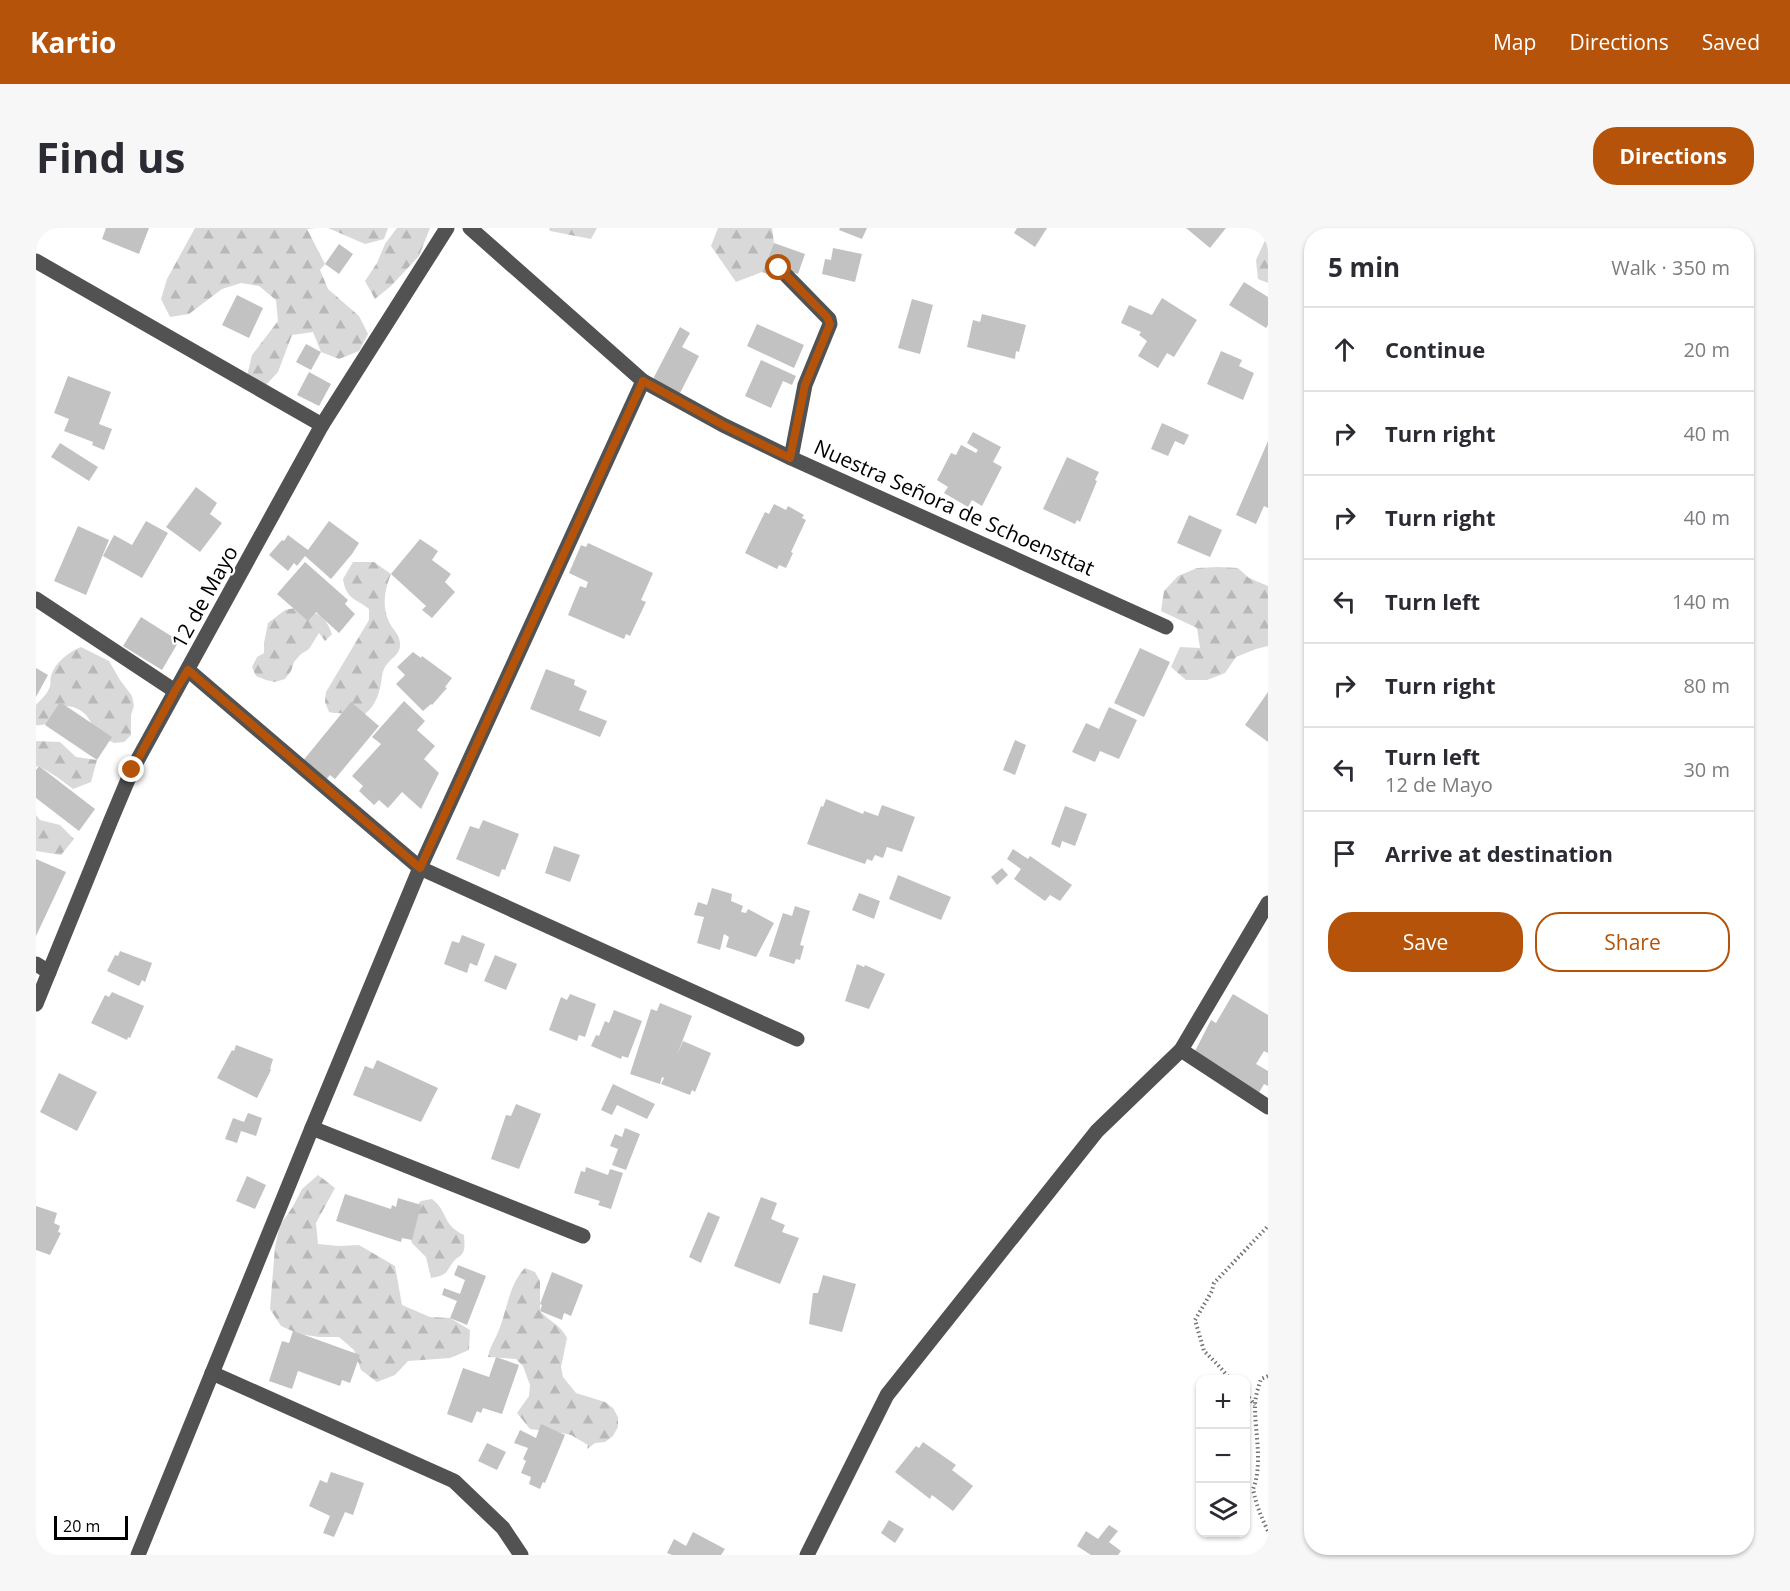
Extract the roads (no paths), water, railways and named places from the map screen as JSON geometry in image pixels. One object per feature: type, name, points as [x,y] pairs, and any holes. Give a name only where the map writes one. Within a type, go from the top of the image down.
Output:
[{"type":"street","name":"12 de Mayo","points":[[36,1004],[43,968],[132,770],[322,425],[447,228]]},
{"type":"street","name":"Nuestra Señora de Schoensttat","points":[[470,228],[643,381],[723,425],[790,458],[1166,627]]},
{"type":"street","points":[[36,261],[322,425]]},
{"type":"street","points":[[779,268],[827,317],[830,324],[805,385],[790,458]]},
{"type":"street","points":[[138,1555],[420,868],[643,381]]},
{"type":"street","points":[[36,599],[175,691]]},
{"type":"street","points":[[188,670],[420,868],[797,1039]]},
{"type":"street","points":[[807,1555],[887,1395],[1097,1131],[1181,1050],[1268,903]]},
{"type":"street","points":[[1181,1050],[1268,1107]]},
{"type":"street","points":[[312,1128],[584,1236]]},
{"type":"street","points":[[212,1373],[454,1481],[503,1528],[520,1555]]}]
